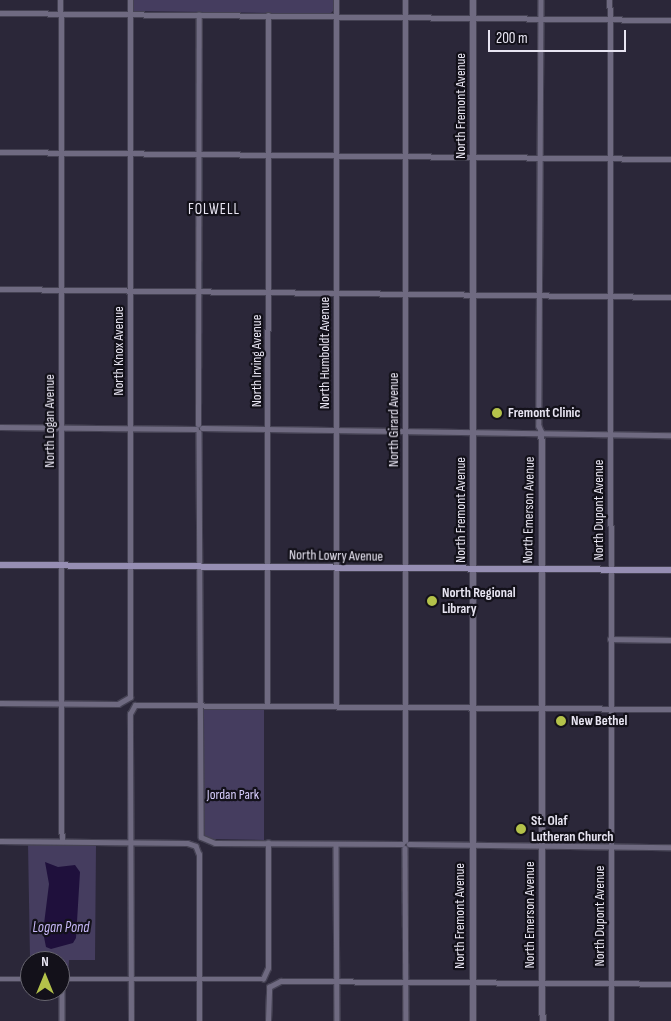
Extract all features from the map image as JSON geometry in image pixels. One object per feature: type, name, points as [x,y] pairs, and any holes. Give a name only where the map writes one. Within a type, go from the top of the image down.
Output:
[{"type":"main road","name":"North Lowry Avenue","points":[[0,565],[404,570],[671,570]]},
{"type":"street","name":"North Logan Avenue","points":[[61,0],[62,841]]},
{"type":"street","name":"North Knox Avenue","points":[[62,703],[118,704],[127,701],[130,693],[130,0]]},
{"type":"street","name":"North Humboldt Avenue","points":[[336,0],[336,706]]},
{"type":"street","name":"North Girard Avenue","points":[[405,0],[404,570],[406,1021]]},
{"type":"street","name":"North Fremont Avenue","points":[[473,0],[474,709],[472,844],[474,1021]]},
{"type":"street","name":"North Emerson Avenue","points":[[541,0],[543,1021]]},
{"type":"street","name":"North Dupont Avenue","points":[[610,0],[612,1021]]},
{"type":"street","points":[[0,13],[671,20]]},
{"type":"street","points":[[199,15],[200,292],[198,567],[199,829],[202,839],[215,843],[671,846]]},
{"type":"street","name":"North Irving Avenue","points":[[267,705],[268,16]]},
{"type":"street","points":[[0,152],[268,153],[671,159]]},
{"type":"street","points":[[0,289],[671,297]]},
{"type":"street","points":[[0,427],[671,435]]},
{"type":"street","points":[[610,639],[671,640]]},
{"type":"street","points":[[0,702],[62,703]]},
{"type":"street","points":[[131,1021],[130,714],[133,707],[140,704],[199,704],[542,710],[671,709]]},
{"type":"street","points":[[0,841],[187,843],[196,846],[199,854],[199,1021]]},
{"type":"street","points":[[70,979],[254,981],[265,978],[268,968],[268,843]]},
{"type":"street","points":[[336,844],[337,1021]]},
{"type":"street","points":[[0,979],[20,979]]},
{"type":"street","points":[[268,1021],[271,984],[281,981],[671,984]]},
{"type":"street","points":[[62,1001],[62,1021]]},
{"type":"green space","points":[[134,0],[333,0],[333,11],[330,14],[134,11]]},
{"type":"green space","name":"Jordan Park","points":[[203,708],[264,708],[264,840],[210,839],[203,835],[200,711]]},
{"type":"green space","points":[[28,843],[96,845],[95,960],[70,960],[70,951],[30,951]]},
{"type":"water","name":"Logan Pond","points":[[45,862],[58,867],[75,865],[80,872],[76,938],[73,943],[51,949],[46,947],[43,932],[49,884]]},
{"type":"place","name":"Fremont Clinic","points":[[497,413]]},
{"type":"place","name":"North Regional Library","points":[[432,601]]},
{"type":"place","name":"New Bethel","points":[[561,721]]},
{"type":"place","name":"St. Olaf Lutheran Church","points":[[521,829]]},
{"type":"district","name":"FOLWELL","points":[[214,210]]}]
